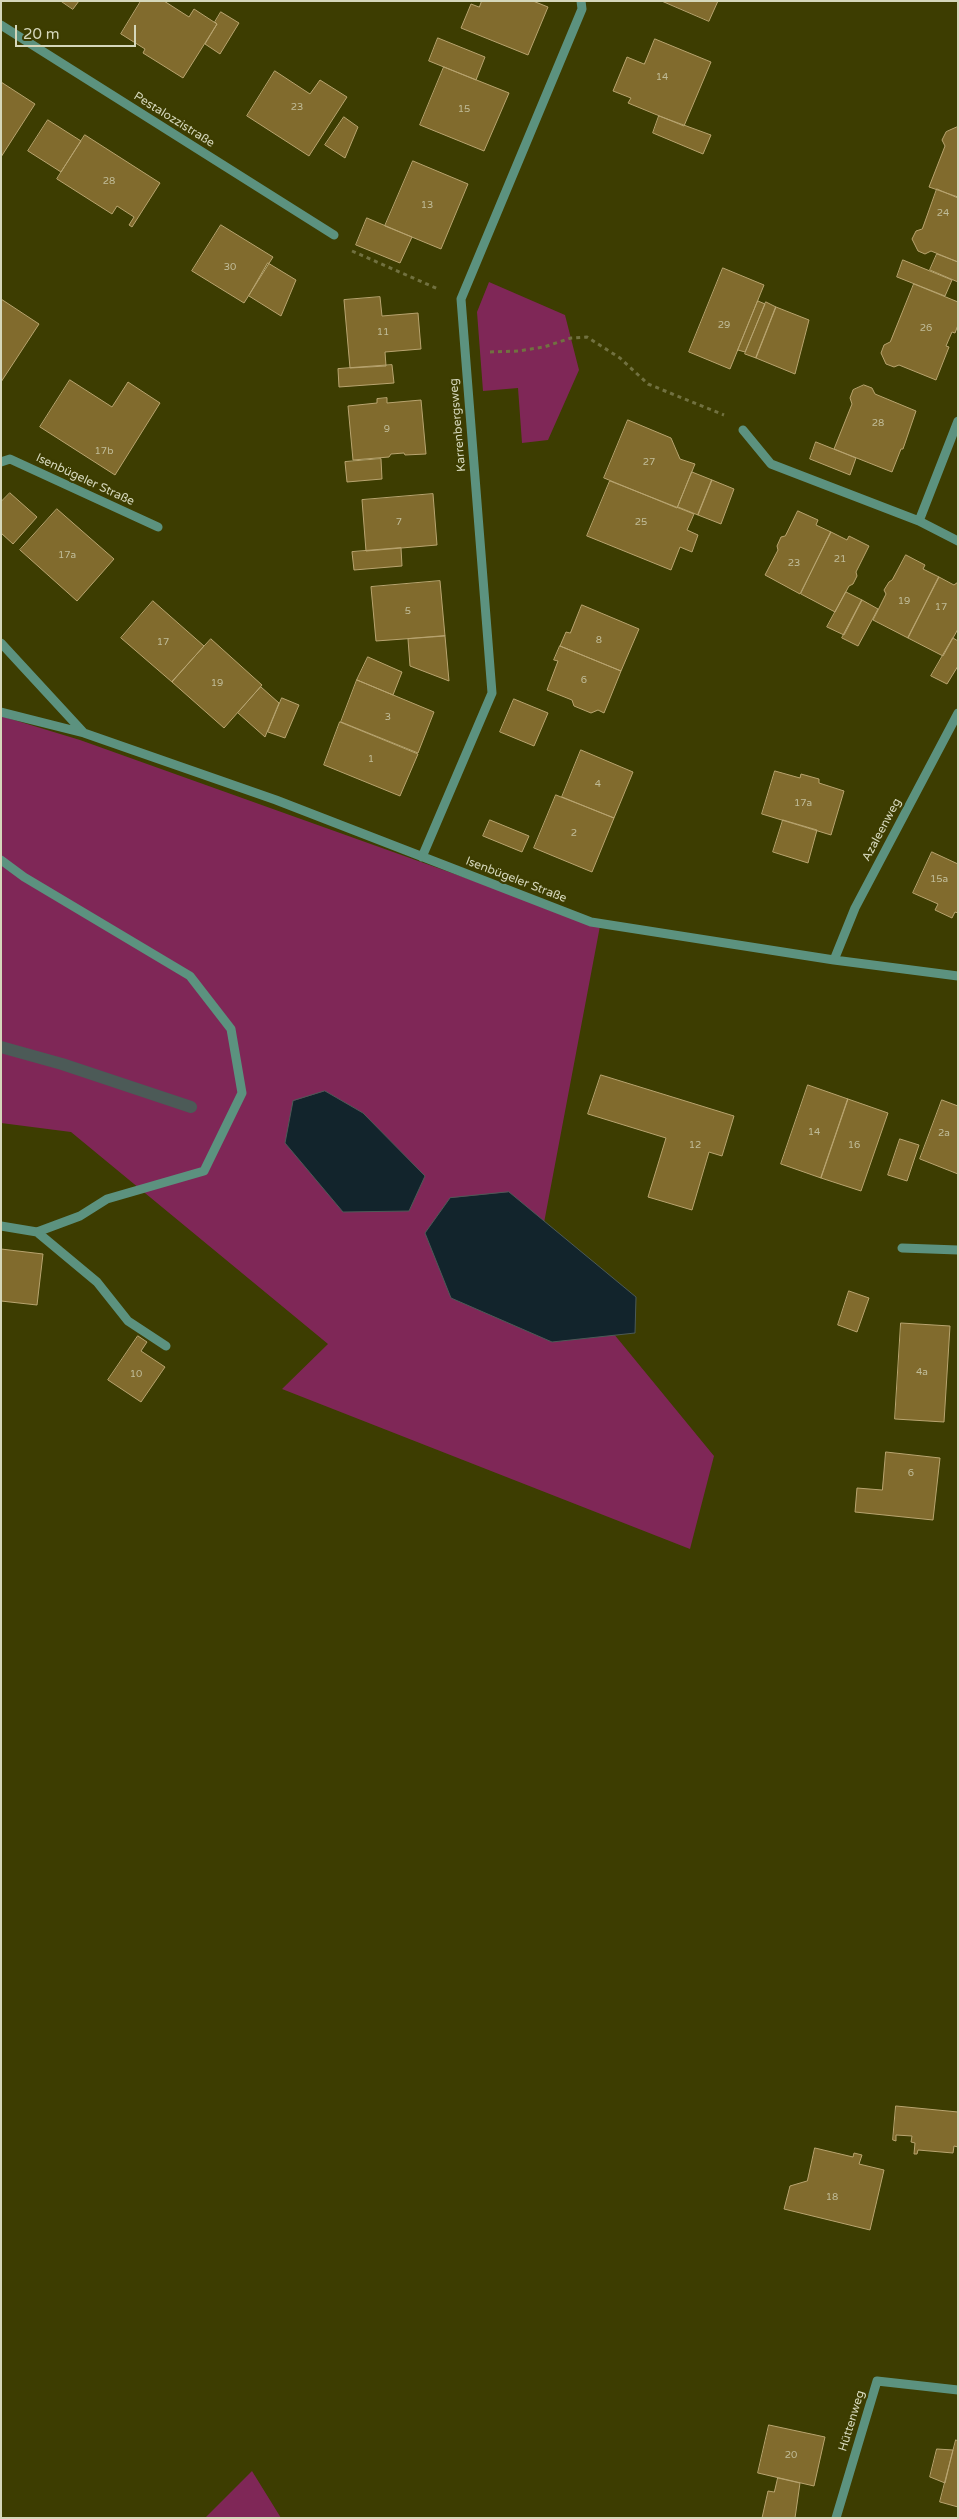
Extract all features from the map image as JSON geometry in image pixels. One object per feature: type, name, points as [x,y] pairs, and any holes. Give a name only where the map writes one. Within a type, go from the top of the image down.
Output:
[{"type":"street","name":"Karrenbergsweg","points":[[422,856],[492,693],[461,299],[582,8],[581,1]]},
{"type":"street","name":"Pestalozzistraße","points":[[1,25],[334,235]]},
{"type":"street","points":[[919,522],[958,421]]},
{"type":"street","points":[[744,430],[771,464],[919,522],[958,541]]},
{"type":"street","name":"Isenbügeler Straße","points":[[1,462],[10,459],[158,527]]},
{"type":"street","name":"Isenbügeler Straße","points":[[1,643],[84,734]]},
{"type":"street","name":"Isenbügeler Straße","points":[[1,712],[84,734],[276,800],[591,922],[834,960],[958,976]]},
{"type":"street","name":"Azaleenweg","points":[[834,960],[855,908],[958,713]]},
{"type":"street","points":[[1,860],[24,877],[190,976],[231,1029],[242,1093],[204,1171],[107,1199],[80,1216],[37,1232],[1,1226]]},
{"type":"street","points":[[37,1232],[97,1282],[128,1321],[166,1346]]},
{"type":"street","points":[[902,1248],[958,1250]]},
{"type":"street","name":"Hüttenweg","points":[[836,2518],[877,2381],[958,2390]]},
{"type":"path","points":[[334,235],[354,253],[461,299]]},
{"type":"path","points":[[464,352],[518,351],[571,338],[587,337],[620,358],[648,384],[720,411],[744,430]]},
{"type":"shaded area","points":[[489,282],[565,315],[579,370],[548,440],[522,443],[518,388],[483,391],[477,312]]},
{"type":"shaded area","points":[[1,716],[80,740],[600,926],[540,1244],[714,1456],[690,1549],[282,1389],[328,1344],[71,1132],[1,1123]]},
{"type":"shaded area","points":[[252,2471],[281,2518],[205,2518]]},
{"type":"water","points":[[325,1091],[363,1113],[425,1176],[409,1211],[343,1212],[285,1143],[293,1101]]},
{"type":"water","points":[[509,1192],[636,1297],[635,1333],[552,1342],[451,1298],[425,1233],[450,1198]]},
{"type":"building","points":[[61,1],[79,1],[73,9]]},
{"type":"building","points":[[141,1],[164,1],[189,17],[194,9],[217,24],[183,78],[143,53],[145,49],[121,34]]},
{"type":"building","points":[[482,1],[533,1],[548,7],[528,55],[461,28],[471,4],[479,7]]},
{"type":"building","points":[[662,1],[718,1],[709,21]]},
{"type":"building","points":[[221,12],[239,23],[220,54],[205,44],[217,24],[215,22]]},
{"type":"building","points":[[438,38],[485,57],[476,80],[429,61]]},
{"type":"building","points":[[655,39],[711,62],[684,126],[628,103],[631,98],[613,91],[627,57],[644,64]]},
{"type":"building","points":[[444,67],[509,93],[484,151],[420,125]]},
{"type":"building","points":[[275,71],[310,94],[320,80],[347,97],[309,156],[247,116]]},
{"type":"building","points":[[1,82],[35,104],[1,157]]},
{"type":"building","points":[[659,116],[711,135],[703,154],[653,133]]},
{"type":"building","points":[[344,117],[358,127],[345,158],[325,145]]},
{"type":"building","points":[[48,120],[81,141],[61,172],[28,151]]},
{"type":"building","points":[[957,127],[958,197],[929,187],[945,146],[942,140],[946,132]]},
{"type":"building","points":[[85,135],[160,183],[132,227],[129,225],[134,217],[117,206],[112,214],[57,179]]},
{"type":"building","points":[[413,161],[468,184],[441,249],[385,226]]},
{"type":"building","points":[[937,189],[958,198],[958,262],[931,251],[925,254],[918,251],[912,239],[916,231],[922,229]]},
{"type":"building","points":[[367,218],[412,237],[400,263],[356,245]]},
{"type":"building","points":[[221,225],[273,257],[244,303],[192,271]]},
{"type":"building","points":[[937,254],[958,262],[958,282],[930,270]]},
{"type":"building","points":[[903,260],[952,280],[945,296],[897,277]]},
{"type":"building","points":[[268,263],[296,280],[281,316],[249,296]]},
{"type":"building","points":[[723,268],[764,285],[730,369],[689,352]]},
{"type":"building","points":[[914,284],[958,302],[958,325],[955,333],[952,332],[946,346],[949,347],[936,380],[899,365],[894,367],[886,364],[881,353],[884,345],[890,342]]},
{"type":"building","points":[[380,297],[382,316],[418,313],[421,349],[385,352],[386,366],[350,368],[344,300]]},
{"type":"building","points":[[1,299],[39,324],[1,382]]},
{"type":"building","points":[[758,301],[765,304],[745,352],[738,350]]},
{"type":"building","points":[[766,302],[776,307],[756,358],[745,354]]},
{"type":"building","points":[[776,307],[809,320],[795,374],[756,358]]},
{"type":"building","points":[[392,365],[394,383],[339,387],[338,369]]},
{"type":"building","points":[[70,380],[112,407],[128,382],[160,403],[115,475],[40,427]]},
{"type":"building","points":[[864,385],[872,388],[875,394],[916,411],[903,449],[901,449],[892,472],[834,449],[852,404],[850,398],[853,390]]},
{"type":"building","points":[[387,398],[387,403],[421,400],[426,454],[391,454],[389,457],[353,460],[348,406],[377,403],[377,399]]},
{"type":"building","points":[[628,420],[671,438],[680,459],[695,464],[677,508],[604,478]]},
{"type":"building","points":[[816,442],[856,458],[850,475],[810,459]]},
{"type":"building","points":[[381,459],[382,479],[347,482],[345,462]]},
{"type":"building","points":[[692,472],[712,480],[698,515],[678,507]]},
{"type":"building","points":[[712,480],[734,489],[721,524],[698,515]]},
{"type":"building","points":[[610,481],[694,514],[687,530],[698,535],[692,552],[680,547],[671,570],[587,536]]},
{"type":"building","points":[[10,493],[37,517],[13,544],[1,533],[1,502]]},
{"type":"building","points":[[433,494],[437,545],[366,551],[362,500]]},
{"type":"building","points":[[57,509],[114,559],[77,601],[20,550]]},
{"type":"building","points":[[798,511],[818,520],[816,525],[831,532],[800,594],[765,575],[778,550],[777,546],[781,537],[785,536]]},
{"type":"building","points":[[831,532],[847,540],[849,536],[869,546],[856,572],[857,576],[853,584],[849,586],[835,612],[801,594]]},
{"type":"building","points":[[401,548],[402,566],[354,570],[352,552]]},
{"type":"building","points":[[906,555],[925,565],[923,569],[939,577],[908,638],[873,620],[886,594],[884,590]]},
{"type":"building","points":[[939,577],[954,585],[958,582],[958,629],[943,656],[908,638]]},
{"type":"building","points":[[440,581],[445,636],[376,641],[371,587]]},
{"type":"building","points":[[846,592],[862,600],[844,635],[827,627]]},
{"type":"building","points":[[862,600],[878,609],[858,646],[842,638]]},
{"type":"building","points":[[153,601],[204,646],[172,682],[121,638]]},
{"type":"building","points":[[582,605],[639,629],[621,671],[560,646],[566,632],[570,633]]},
{"type":"building","points":[[445,636],[449,681],[410,666],[408,639]]},
{"type":"building","points":[[953,638],[958,641],[958,666],[947,684],[931,676]]},
{"type":"building","points":[[211,639],[262,685],[224,728],[172,682]]},
{"type":"building","points":[[560,646],[621,671],[604,713],[598,710],[591,713],[574,706],[572,700],[547,690],[558,661],[554,660]]},
{"type":"building","points":[[368,657],[402,672],[393,695],[357,680]]},
{"type":"building","points":[[357,680],[434,712],[418,753],[341,722]]},
{"type":"building","points":[[261,687],[279,703],[265,737],[238,713]]},
{"type":"building","points":[[282,698],[299,705],[285,738],[268,732]]},
{"type":"building","points":[[514,699],[548,713],[534,746],[500,732]]},
{"type":"building","points":[[340,722],[418,754],[400,796],[324,765]]},
{"type":"building","points":[[581,750],[633,772],[614,818],[562,797]]},
{"type":"building","points":[[775,771],[800,778],[801,774],[819,779],[819,783],[844,791],[831,835],[762,814]]},
{"type":"building","points":[[556,795],[614,818],[592,872],[534,848]]},
{"type":"building","points":[[490,820],[529,836],[522,852],[483,836]]},
{"type":"building","points":[[783,820],[817,830],[808,863],[773,852]]},
{"type":"building","points":[[932,852],[958,864],[958,913],[955,912],[952,918],[935,910],[938,904],[913,893]]},
{"type":"building","points":[[601,1075],[734,1116],[722,1156],[709,1152],[692,1210],[648,1197],[666,1138],[588,1114]]},
{"type":"building","points":[[808,1085],[848,1099],[821,1178],[781,1164]]},
{"type":"building","points":[[848,1099],[888,1113],[861,1191],[821,1178]]},
{"type":"building","points":[[942,1100],[958,1106],[958,1174],[920,1159]]},
{"type":"building","points":[[900,1139],[919,1145],[907,1181],[888,1175]]},
{"type":"building","points":[[1,1249],[43,1254],[37,1305],[1,1301]]},
{"type":"building","points":[[849,1291],[869,1298],[857,1332],[838,1325]]},
{"type":"building","points":[[901,1323],[950,1326],[944,1422],[895,1419]]},
{"type":"building","points":[[138,1336],[147,1342],[141,1351],[165,1367],[141,1402],[108,1380]]},
{"type":"building","points":[[886,1452],[940,1458],[933,1520],[855,1512],[857,1488],[882,1490]]},
{"type":"building","points":[[896,2106],[958,2112],[958,2147],[954,2146],[953,2153],[918,2150],[917,2154],[914,2154],[915,2143],[911,2142],[912,2136],[896,2135],[896,2141],[893,2140]]},
{"type":"building","points":[[815,2148],[853,2157],[854,2153],[862,2155],[859,2164],[884,2170],[870,2230],[784,2209],[790,2186],[807,2181]]},
{"type":"building","points":[[769,2425],[825,2437],[814,2486],[758,2473]]},
{"type":"building","points":[[956,2440],[958,2441],[958,2507],[940,2502]]},
{"type":"building","points":[[937,2449],[953,2450],[945,2483],[930,2477]]},
{"type":"building","points":[[778,2478],[800,2483],[795,2518],[762,2518],[768,2491],[774,2492]]},
{"type":"waterway","points":[[1,1047],[62,1064],[191,1107]]}]
